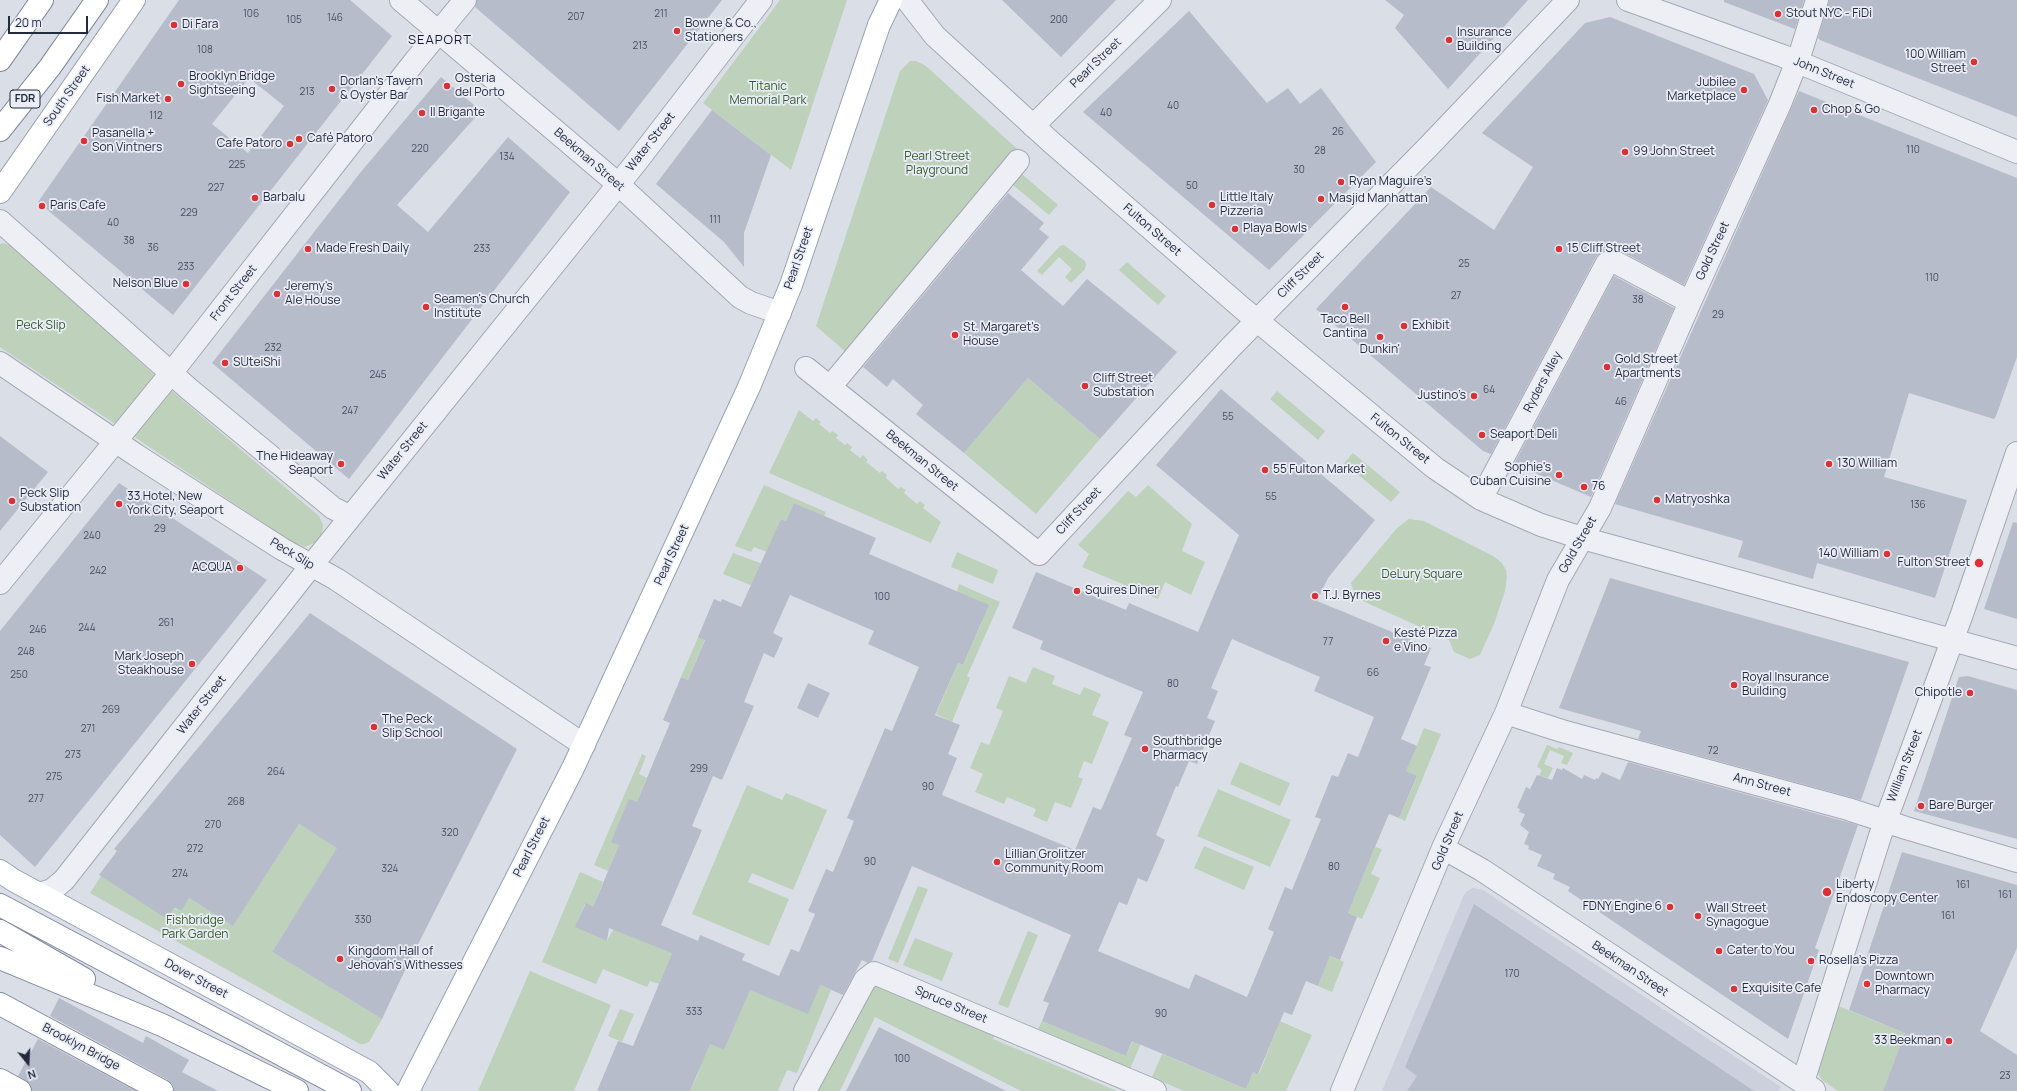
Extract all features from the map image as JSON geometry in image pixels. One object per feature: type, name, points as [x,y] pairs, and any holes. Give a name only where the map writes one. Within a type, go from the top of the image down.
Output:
[{"type":"main road","points":[[0,60],[42,0]]},
{"type":"main road","name":"FDR","points":[[0,130],[50,67],[97,0]]},
{"type":"main road","name":"South Street","points":[[0,192],[134,0]]},
{"type":"main road","name":"Pearl Street","points":[[408,1091],[584,745],[746,394],[780,313],[879,25],[891,0]]},
{"type":"main road","points":[[0,144],[50,67]]},
{"type":"main road","name":"Dover Street","points":[[0,871],[39,894],[369,1072],[388,1091]]},
{"type":"main road","points":[[0,905],[350,1091]]},
{"type":"main road","points":[[0,931],[162,1024],[297,1091]]},
{"type":"main road","points":[[0,958],[162,1024]]},
{"type":"main road","name":"Brooklyn Bridge","points":[[0,1004],[162,1091]]},
{"type":"main road","points":[[0,1080],[20,1091]]},
{"type":"street","name":"Beekman Street","points":[[401,0],[618,184],[740,297],[751,303],[780,313]]},
{"type":"street","name":"Front Street","points":[[0,583],[114,441],[172,372],[439,31],[465,0]]},
{"type":"street","name":"Water Street","points":[[39,894],[52,890],[64,880],[311,566],[618,184],[761,0]]},
{"type":"street","name":"Fulton Street","points":[[907,0],[935,36],[1033,126],[1257,320],[1435,468],[1481,499],[1541,525],[1582,538],[2017,658]]},
{"type":"street","name":"Pearl Street","points":[[1033,126],[1160,0]]},
{"type":"street","name":"Cliff Street","points":[[1038,554],[1257,320],[1429,146],[1568,0]]},
{"type":"street","name":"John Street","points":[[1628,0],[1797,62],[2017,152]]},
{"type":"street","name":"Gold Street","points":[[1342,1091],[1443,848],[1506,713],[1558,580],[1600,508],[1690,302],[1780,104],[1797,62],[1817,0]]},
{"type":"street","points":[[830,386],[1018,161]]},
{"type":"street","points":[[0,221],[172,372],[189,389],[333,508],[339,512],[353,514]]},
{"type":"street","name":"Ryders Alley","points":[[1481,499],[1605,266],[1611,261],[1615,262],[1690,302]]},
{"type":"street","name":"Peck Slip","points":[[0,363],[114,441],[311,566],[336,579],[584,745]]},
{"type":"street","name":"Beekman Street","points":[[806,368],[1038,554]]},
{"type":"street","name":"William Street","points":[[1809,1087],[1885,821],[1952,641],[2017,452]]},
{"type":"street","name":"Ann Street","points":[[1506,713],[1562,731],[1840,807],[2017,861]]},
{"type":"street","name":"Beekman Street","points":[[1443,848],[1482,870],[1809,1087]]},
{"type":"street","name":"Spruce Street","points":[[805,1091],[865,980],[874,973],[1155,1091]]},
{"type":"shaded area","points":[[1473,888],[1483,890],[1781,1087],[1778,1091],[1382,1091],[1463,897],[1466,892]]},
{"type":"green space","name":"Titanic Memorial Park","points":[[780,0],[847,0],[791,170],[703,103]]},
{"type":"green space","name":"Pearl Street Playground","points":[[910,61],[916,61],[926,66],[1026,157],[1016,169],[1058,205],[1049,215],[1007,180],[855,360],[816,326],[900,71]]},
{"type":"green space","name":"Peck Slip","points":[[0,244],[11,245],[172,391],[319,516],[323,525],[322,535],[317,542],[305,547],[290,541],[0,347]]},
{"type":"green space","points":[[1064,245],[1085,261],[1086,265],[1085,269],[1071,283],[1065,277],[1072,269],[1059,257],[1042,275],[1037,271],[1060,246]]},
{"type":"green space","points":[[1127,262],[1166,296],[1158,305],[1119,270]]},
{"type":"green space","points":[[1028,378],[1100,439],[1036,514],[964,453]]},
{"type":"green space","points":[[1277,391],[1325,431],[1318,440],[1270,399]]},
{"type":"green space","points":[[799,410],[813,421],[816,418],[821,422],[819,424],[830,433],[832,431],[838,435],[836,438],[845,445],[847,443],[852,447],[850,450],[860,458],[863,455],[868,460],[866,462],[880,473],[882,471],[887,475],[886,478],[898,489],[901,487],[906,490],[904,493],[917,504],[920,501],[925,505],[923,508],[941,522],[931,543],[769,473]]},
{"type":"green space","points":[[1353,453],[1400,492],[1391,502],[1344,463]]},
{"type":"green space","points":[[764,485],[826,512],[824,516],[794,503],[786,521],[781,519],[767,552],[754,547],[751,552],[735,546]]},
{"type":"green space","points":[[1148,485],[1192,524],[1182,551],[1205,562],[1191,595],[1165,582],[1158,599],[1082,567],[1089,554],[1078,545],[1128,491],[1136,497]]},
{"type":"green space","name":"DeLury Square","points":[[1409,519],[1424,521],[1493,556],[1502,563],[1506,570],[1507,577],[1505,591],[1494,624],[1480,655],[1470,659],[1454,652],[1449,640],[1356,598],[1351,583],[1397,528]]},
{"type":"green space","points":[[957,552],[998,570],[993,584],[951,567]]},
{"type":"green space","points":[[733,553],[768,566],[758,588],[723,574]]},
{"type":"green space","points":[[959,584],[1000,602],[967,676],[970,678],[952,722],[936,714],[958,663],[963,665],[982,622],[957,591]]},
{"type":"green space","points":[[706,619],[712,622],[688,680],[681,677]]},
{"type":"green space","points":[[1033,667],[1055,676],[1052,684],[1080,695],[1084,687],[1101,694],[1092,715],[1109,722],[1092,764],[1084,761],[1078,777],[1083,779],[1071,808],[1055,802],[1047,822],[1033,816],[1036,809],[1007,797],[1004,804],[975,792],[983,774],[970,768],[981,742],[989,745],[1003,711],[996,708],[1009,676],[1026,683]]},
{"type":"green space","points":[[1424,728],[1441,734],[1405,821],[1399,818],[1417,777],[1406,771]]},
{"type":"green space","points":[[1547,745],[1557,749],[1559,747],[1573,753],[1567,765],[1561,763],[1564,756],[1550,750],[1544,764],[1553,768],[1548,778],[1539,776],[1542,770],[1537,767]]},
{"type":"green space","points":[[659,749],[663,784],[647,778]]},
{"type":"green space","points":[[642,754],[646,756],[639,774],[647,778],[608,871],[594,865]]},
{"type":"green space","points":[[1240,762],[1290,783],[1280,806],[1230,784]]},
{"type":"green space","points":[[747,785],[782,800],[786,793],[827,810],[793,890],[752,873],[748,882],[789,899],[769,946],[692,914]]},
{"type":"green space","points":[[1218,789],[1291,820],[1270,867],[1197,836]]},
{"type":"green space","name":"Fishbridge Park Garden","points":[[299,824],[338,848],[272,952],[382,1019],[369,1042],[364,1044],[360,1044],[90,893],[101,876],[177,910],[179,908],[182,909],[189,898],[233,926]]},
{"type":"green space","points":[[1204,846],[1254,867],[1244,890],[1194,868]]},
{"type":"green space","points":[[1375,847],[1382,849],[1371,874],[1380,878],[1362,919],[1348,913]]},
{"type":"green space","points":[[580,872],[603,882],[593,907],[585,904],[577,923],[583,930],[607,941],[615,926],[674,948],[659,984],[650,981],[647,987],[603,969],[596,984],[542,962]]},
{"type":"green space","points":[[918,886],[928,889],[898,963],[888,959]]},
{"type":"green space","points":[[1028,931],[1038,935],[1008,1008],[998,1004]]},
{"type":"green space","points":[[915,938],[953,953],[942,981],[903,965]]},
{"type":"green space","points":[[1330,956],[1344,962],[1332,992],[1318,986]]},
{"type":"green space","points":[[530,971],[611,1005],[574,1091],[478,1091]]},
{"type":"green space","points":[[875,980],[996,1032],[993,1039],[1117,1091],[1021,1091],[875,1017],[840,1091],[815,1091]]},
{"type":"green space","points":[[752,984],[820,985],[831,990],[797,1073],[787,1070],[778,1091],[690,1091],[698,1074],[707,1042],[724,1050]]},
{"type":"green space","points":[[1838,1006],[1905,1033],[1885,1086],[1893,1091],[1838,1091],[1822,1080],[1817,1070]]},
{"type":"green space","points":[[620,1009],[634,1014],[622,1042],[608,1036]]},
{"type":"green space","points":[[1275,1019],[1312,1035],[1286,1091],[1184,1091],[1152,1077],[1162,1054],[1246,1089],[1253,1072],[1259,1074],[1277,1029],[1272,1027]]},
{"type":"green space","points":[[1042,1021],[1126,1056],[1134,1038],[1142,1041],[1130,1069],[1038,1029]]},
{"type":"building","points":[[179,0],[350,0],[392,36],[173,315],[38,202]],"holes":[[[249,78],[284,106],[248,153],[212,124]]]},
{"type":"building","points":[[477,0],[722,0],[619,131],[475,7]]},
{"type":"building","points":[[1002,0],[1116,0],[1061,57]]},
{"type":"building","name":"Insurance Building","points":[[1385,0],[1528,0],[1448,89],[1395,28],[1404,15]]},
{"type":"building","points":[[1724,0],[1804,0],[1795,29],[1724,2]]},
{"type":"building","points":[[1829,0],[2017,0],[2017,117],[1820,40],[1818,38]]},
{"type":"building","points":[[1189,11],[1267,103],[1288,88],[1300,104],[1321,88],[1376,162],[1269,270],[1083,112]]},
{"type":"building","points":[[1610,17],[1754,74],[1768,100],[1684,285],[1621,251],[1614,249],[1601,252],[1596,257],[1491,454],[1483,451],[1316,309],[1431,187],[1494,230],[1533,167],[1482,133],[1585,23]]},
{"type":"building","points":[[441,77],[481,111],[397,205],[428,232],[508,137],[570,192],[349,479],[212,363],[360,173]]},
{"type":"building","points":[[1799,91],[2017,178],[2017,357],[1996,416],[1994,419],[1909,393],[1884,477],[1967,500],[1935,598],[1817,563],[1813,579],[1738,557],[1743,541],[1615,504]]},
{"type":"building","points":[[712,110],[771,155],[744,233],[744,267],[724,242],[656,184]]},
{"type":"building","name":"St. Margaret's House","points":[[1008,193],[1044,223],[1039,229],[1049,237],[1021,270],[1063,306],[1087,279],[1177,352],[1100,439],[1028,378],[964,453],[916,414],[923,405],[893,379],[887,387],[863,367]]},
{"type":"building","points":[[1614,276],[1674,308],[1591,497],[1514,464]]},
{"type":"building","points":[[1221,389],[1375,520],[1328,578],[1317,601],[1431,648],[1424,665],[1431,667],[1401,739],[1417,746],[1406,771],[1417,776],[1399,818],[1389,814],[1375,847],[1348,913],[1357,917],[1340,960],[1330,956],[1318,986],[1306,981],[1292,1015],[1284,1012],[1258,1074],[1253,1072],[1246,1089],[1132,1041],[1126,1056],[1042,1021],[1049,1003],[1043,1001],[1071,935],[912,866],[872,961],[868,963],[862,960],[843,995],[820,985],[808,1014],[750,990],[724,1050],[710,1044],[690,1091],[597,1091],[618,1041],[633,1046],[672,953],[609,928],[607,941],[575,927],[586,903],[593,907],[619,845],[611,842],[629,799],[637,802],[670,723],[663,720],[681,677],[688,680],[705,640],[698,637],[714,599],[721,602],[722,599],[741,607],[781,519],[786,521],[794,503],[876,538],[869,554],[989,605],[963,665],[958,663],[935,715],[960,725],[948,754],[957,758],[942,795],[1075,850],[1093,807],[1101,810],[1132,738],[1124,735],[1143,692],[1040,649],[1043,641],[1012,628],[1036,572],[1126,610],[1129,603],[1198,632],[1239,535],[1156,465]],"holes":[[[790,595],[874,631],[868,644],[919,667],[892,731],[885,728],[847,818],[854,821],[833,872],[826,869],[808,911],[815,914],[799,952],[791,949],[779,976],[742,960],[745,954],[700,935],[698,941],[661,925],[702,830],[692,826],[713,776],[722,780],[754,706],[744,702],[764,653],[774,658],[783,638],[773,633]],[[1232,639],[1320,677],[1314,691],[1374,717],[1358,757],[1348,753],[1338,777],[1332,775],[1315,817],[1321,819],[1292,890],[1285,887],[1268,929],[1274,932],[1247,997],[1195,974],[1189,989],[1098,951],[1119,902],[1127,905],[1138,878],[1147,882],[1165,840],[1156,835],[1176,786],[1178,787],[1189,761],[1197,764],[1215,721],[1207,718],[1218,691],[1211,688]]]},
{"type":"building","name":"Peck Slip Substation","points":[[0,436],[48,472],[0,531]]},
{"type":"building","points":[[119,483],[267,580],[35,867],[0,835],[0,631]]},
{"type":"building","points":[[2013,522],[2017,523],[2017,619],[1984,609]]},
{"type":"building","name":"Royal Insurance Building","points":[[1610,578],[1909,662],[1861,800],[1638,739],[1641,731],[1559,708]]},
{"type":"building","points":[[310,613],[517,749],[407,966],[382,1019],[272,952],[337,848],[299,824],[233,926],[189,898],[182,910],[174,908],[167,919],[99,875],[117,851],[114,849]]},
{"type":"building","points":[[1968,676],[2017,690],[2017,839],[1914,811],[1959,677]]},
{"type":"building","points":[[808,683],[830,693],[818,718],[797,708]]},
{"type":"building","points":[[1628,762],[1858,825],[1815,948],[1819,950],[1788,1039],[1568,891],[1570,887],[1553,879],[1555,874],[1537,866],[1542,855],[1528,849],[1529,846],[1524,844],[1529,832],[1520,825],[1525,814],[1519,812],[1520,809],[1517,808],[1526,787],[1530,789],[1537,775],[1552,780],[1557,768],[1562,770],[1563,768],[1582,779],[1584,775],[1595,780],[1596,778],[1598,779],[1602,772],[1620,780]]},
{"type":"building","points":[[1902,852],[2017,885],[2017,948],[1980,1031],[2017,1055],[2017,1091],[1883,1091],[1905,1033],[1849,1010]]},
{"type":"building","points":[[1474,904],[1754,1091],[1407,1091],[1417,1076],[1405,1067]]},
{"type":"building","points":[[59,998],[143,1043],[146,1036],[189,1060],[182,1072],[218,1091],[174,1091],[173,1085],[168,1080],[50,1016]]},
{"type":"building","points":[[879,1027],[1006,1091],[846,1091]]},
{"type":"building","points":[[38,1039],[136,1091],[32,1091],[30,1084],[18,1076]]},
{"type":"place","name":"Stout NYC - FiDi","points":[[1778,14]]},
{"type":"place","name":"Di Fara","points":[[174,25]]},
{"type":"place","name":"Bowne & Co., Stationers","points":[[677,31]]},
{"type":"place","name":"Insurance Building","points":[[1449,40]]},
{"type":"place","name":"100 William Street","points":[[1974,62]]},
{"type":"place","name":"Brooklyn Bridge Sightseeing","points":[[181,84]]},
{"type":"place","name":"Osteria del Porto","points":[[447,86]]},
{"type":"place","name":"Dorlan's Tavern & Oyster Bar","points":[[332,89]]},
{"type":"place","name":"Jubilee Marketplace","points":[[1744,90]]},
{"type":"place","name":"Fish Market","points":[[168,99]]},
{"type":"place","name":"Chop & Go","points":[[1814,110]]},
{"type":"place","name":"Il Brigante","points":[[422,113]]},
{"type":"place","name":"Café Patoro","points":[[299,139]]},
{"type":"place","name":"Pasanella + Son Vintners","points":[[84,141]]},
{"type":"place","name":"Cafe Patoro","points":[[290,144]]},
{"type":"place","name":"99 John Street","points":[[1625,152]]},
{"type":"place","name":"Ryan Maguire’s","points":[[1341,182]]},
{"type":"place","name":"Barbalu","points":[[255,198]]},
{"type":"place","name":"Masjid Manhattan","points":[[1321,199]]},
{"type":"place","name":"Little Italy Pizzeria","points":[[1212,205]]},
{"type":"place","name":"Paris Cafe","points":[[42,206]]},
{"type":"place","name":"Playa Bowls","points":[[1235,229]]},
{"type":"place","name":"Made Fresh Daily","points":[[308,249]]},
{"type":"place","name":"15 Cliff Street","points":[[1559,249]]},
{"type":"place","name":"Nelson Blue","points":[[186,284]]},
{"type":"place","name":"Jeremy's Ale House","points":[[277,294]]},
{"type":"place","name":"Seamen's Church Institute","points":[[426,307]]},
{"type":"place","name":"Taco Bell Cantina","points":[[1345,307]]},
{"type":"place","name":"Exhibit","points":[[1404,326]]},
{"type":"place","name":"St. Margaret's House","points":[[955,335]]},
{"type":"place","name":"Dunkin'","points":[[1380,337]]},
{"type":"place","name":"SUteiShi","points":[[225,363]]},
{"type":"place","name":"Gold Street Apartments","points":[[1607,367]]},
{"type":"place","name":"Cliff Street Substation","points":[[1085,386]]},
{"type":"place","name":"Justino’s","points":[[1474,396]]},
{"type":"place","name":"Seaport Deli","points":[[1482,435]]},
{"type":"place","name":"The Hideaway Seaport","points":[[341,464]]},
{"type":"place","name":"130 William","points":[[1829,464]]},
{"type":"place","name":"55 Fulton Market","points":[[1265,470]]},
{"type":"place","name":"Sophie's Cuban Cuisine","points":[[1559,475]]},
{"type":"place","name":"76","points":[[1584,487]]},
{"type":"place","name":"Matryoshka","points":[[1657,500]]},
{"type":"place","name":"Peck Slip Substation","points":[[12,501]]},
{"type":"place","name":"33 Hotel, New York City, Seaport","points":[[119,504]]},
{"type":"place","name":"140 William","points":[[1887,554]]},
{"type":"place","name":"Fulton Street","points":[[1979,563]]},
{"type":"place","name":"ACQUA","points":[[240,568]]},
{"type":"place","name":"Squires Diner","points":[[1077,591]]},
{"type":"place","name":"T.J. Byrnes","points":[[1315,596]]},
{"type":"place","name":"Kesté Pizza e Vino","points":[[1386,641]]},
{"type":"place","name":"Mark Joseph Steakhouse","points":[[192,664]]},
{"type":"place","name":"Royal Insurance Building","points":[[1734,685]]},
{"type":"place","name":"Chipotle","points":[[1970,693]]},
{"type":"place","name":"The Peck Slip School","points":[[374,727]]},
{"type":"place","name":"Southbridge Pharmacy","points":[[1145,749]]},
{"type":"place","name":"Bare Burger","points":[[1921,806]]},
{"type":"place","name":"Lillian Grolitzer Community Room","points":[[997,862]]},
{"type":"place","name":"Liberty Endoscopy Center","points":[[1827,892]]},
{"type":"place","name":"FDNY Engine 6","points":[[1670,907]]},
{"type":"place","name":"Wall Street Synagogue","points":[[1698,916]]},
{"type":"place","name":"Cater to You","points":[[1719,951]]},
{"type":"place","name":"Kingdom Hall of Jehovah's Withesses","points":[[340,959]]},
{"type":"place","name":"Rosella’s Pizza","points":[[1811,961]]},
{"type":"place","name":"Downtown Pharmacy","points":[[1867,984]]},
{"type":"place","name":"Exquisite Cafe","points":[[1734,989]]},
{"type":"place","name":"33 Beekman","points":[[1949,1041]]},
{"type":"district","name":"SEAPORT","points":[[440,40]]}]
